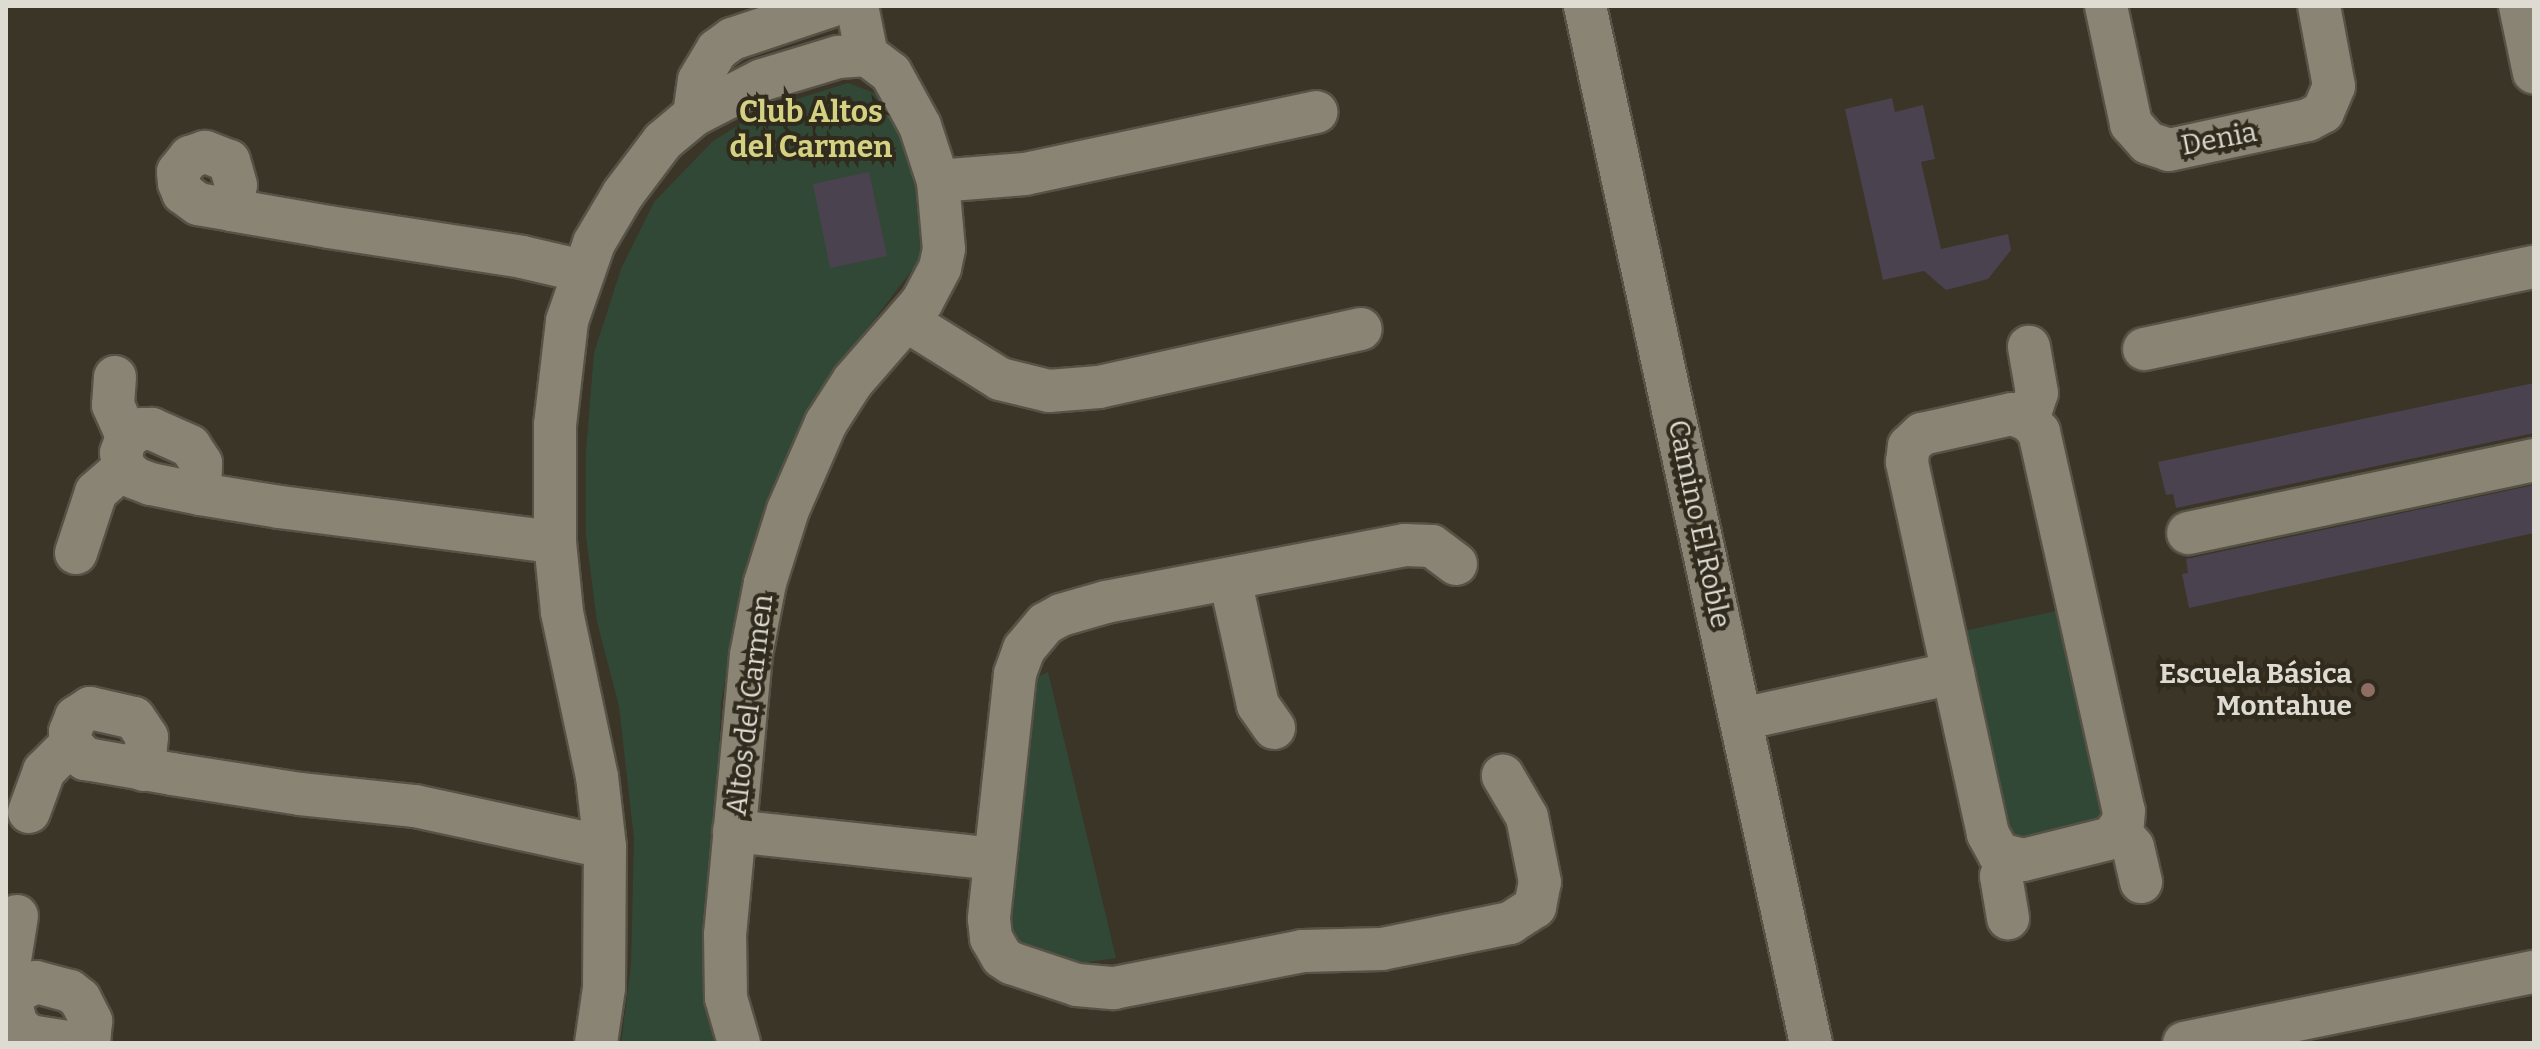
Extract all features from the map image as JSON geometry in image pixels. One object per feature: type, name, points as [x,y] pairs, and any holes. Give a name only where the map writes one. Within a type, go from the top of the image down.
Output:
[{"type":"street","points":[[694,115],[699,80],[712,58],[754,17],[831,6]]},
{"type":"street","points":[[596,1043],[604,988],[605,847],[597,777],[562,612],[555,542],[554,471],[559,379],[567,321],[582,271],[610,215],[646,160],[694,115],[786,71],[838,57],[867,55],[857,6]]},
{"type":"street","name":"Camino El Roble","points":[[1585,6],[1811,1043]]},
{"type":"street","name":"Denia","points":[[2106,6],[2131,124],[2148,143],[2169,150],[2308,120],[2323,112],[2334,86],[2319,6]]},
{"type":"street","points":[[754,17],[786,71]]},
{"type":"street","name":"Altos del Carmen","points":[[739,1043],[726,998],[723,969],[751,655],[775,546],[810,456],[837,402],[907,321],[932,285],[944,249],[938,181],[920,126],[902,90],[879,61],[867,55]]},
{"type":"street","points":[[938,181],[1025,174],[1316,112]]},
{"type":"street","points":[[231,210],[522,257],[582,271]]},
{"type":"street","points":[[2144,349],[2534,267]]},
{"type":"street","points":[[907,321],[1000,379],[1049,391],[1099,387],[1361,329]]},
{"type":"street","points":[[2028,420],[2037,393],[2029,347]]},
{"type":"street","points":[[115,377],[113,405],[126,452]]},
{"type":"street","points":[[2004,416],[2028,420],[2041,440],[2124,811],[2119,831],[2104,842],[2023,860],[2007,858],[1992,845],[1988,834],[1907,462],[1909,446],[1922,434],[2004,416]]},
{"type":"street","points":[[76,553],[96,492],[126,452],[152,429],[190,446],[201,463],[200,494],[555,542]]},
{"type":"street","points":[[2188,533],[2534,460]]},
{"type":"street","points":[[1456,564],[1441,550],[1419,543],[1078,609],[1045,624],[1032,637],[1015,674],[988,928],[994,947],[1011,963],[1077,985],[1134,986],[1302,951],[1382,949],[1510,923],[1535,907],[1540,882],[1522,805],[1503,776]]},
{"type":"street","points":[[1230,579],[1258,705],[1274,728]]},
{"type":"street","points":[[1738,708],[1951,662]]},
{"type":"street","points":[[29,812],[44,771],[71,744],[71,725],[82,711],[90,708],[126,714],[140,724],[147,737],[144,770],[300,794],[415,806],[605,847]]},
{"type":"street","points":[[734,831],[995,859]]},
{"type":"street","points":[[2119,831],[2133,847],[2141,882]]},
{"type":"street","points":[[2007,858],[2001,876],[2008,918]]},
{"type":"street","points":[[17,916],[9,966],[14,1017],[30,1036],[74,1043]]},
{"type":"street","points":[[2184,1043],[2534,972]]},
{"type":"street","points":[[14,1017],[36,982],[70,991],[80,999],[91,1021],[89,1043]]},
{"type":"green space","points":[[848,83],[877,94],[901,116],[925,202],[919,261],[833,373],[797,440],[762,521],[734,625],[721,703],[716,820],[726,1043],[621,1043],[631,965],[634,839],[619,706],[597,622],[586,536],[586,451],[594,353],[621,269],[654,202],[712,142],[762,110]]},
{"type":"green space","points":[[2061,610],[2104,813],[2096,825],[2018,841],[2004,831],[1963,631]]},
{"type":"green space","points":[[1048,672],[1116,958],[1061,966],[1024,954],[1006,926],[1033,679]]},
{"type":"building","points":[[1892,98],[1895,112],[1923,105],[1935,159],[1921,162],[1941,249],[2008,234],[2011,250],[1988,279],[1946,290],[1924,271],[1883,280],[1845,109]]},
{"type":"building","points":[[869,172],[887,256],[830,268],[813,184]]},
{"type":"building","points":[[2534,383],[2534,433],[2176,508],[2173,494],[2166,495],[2158,462]]},
{"type":"building","points":[[2534,485],[2534,533],[2189,608],[2182,574],[2188,573],[2186,559]]},
{"type":"place","name":"Escuela Básica Montahue","points":[[2368,690]]},
{"type":"district","name":"Club Altos del Carmen","points":[[811,129]]}]
